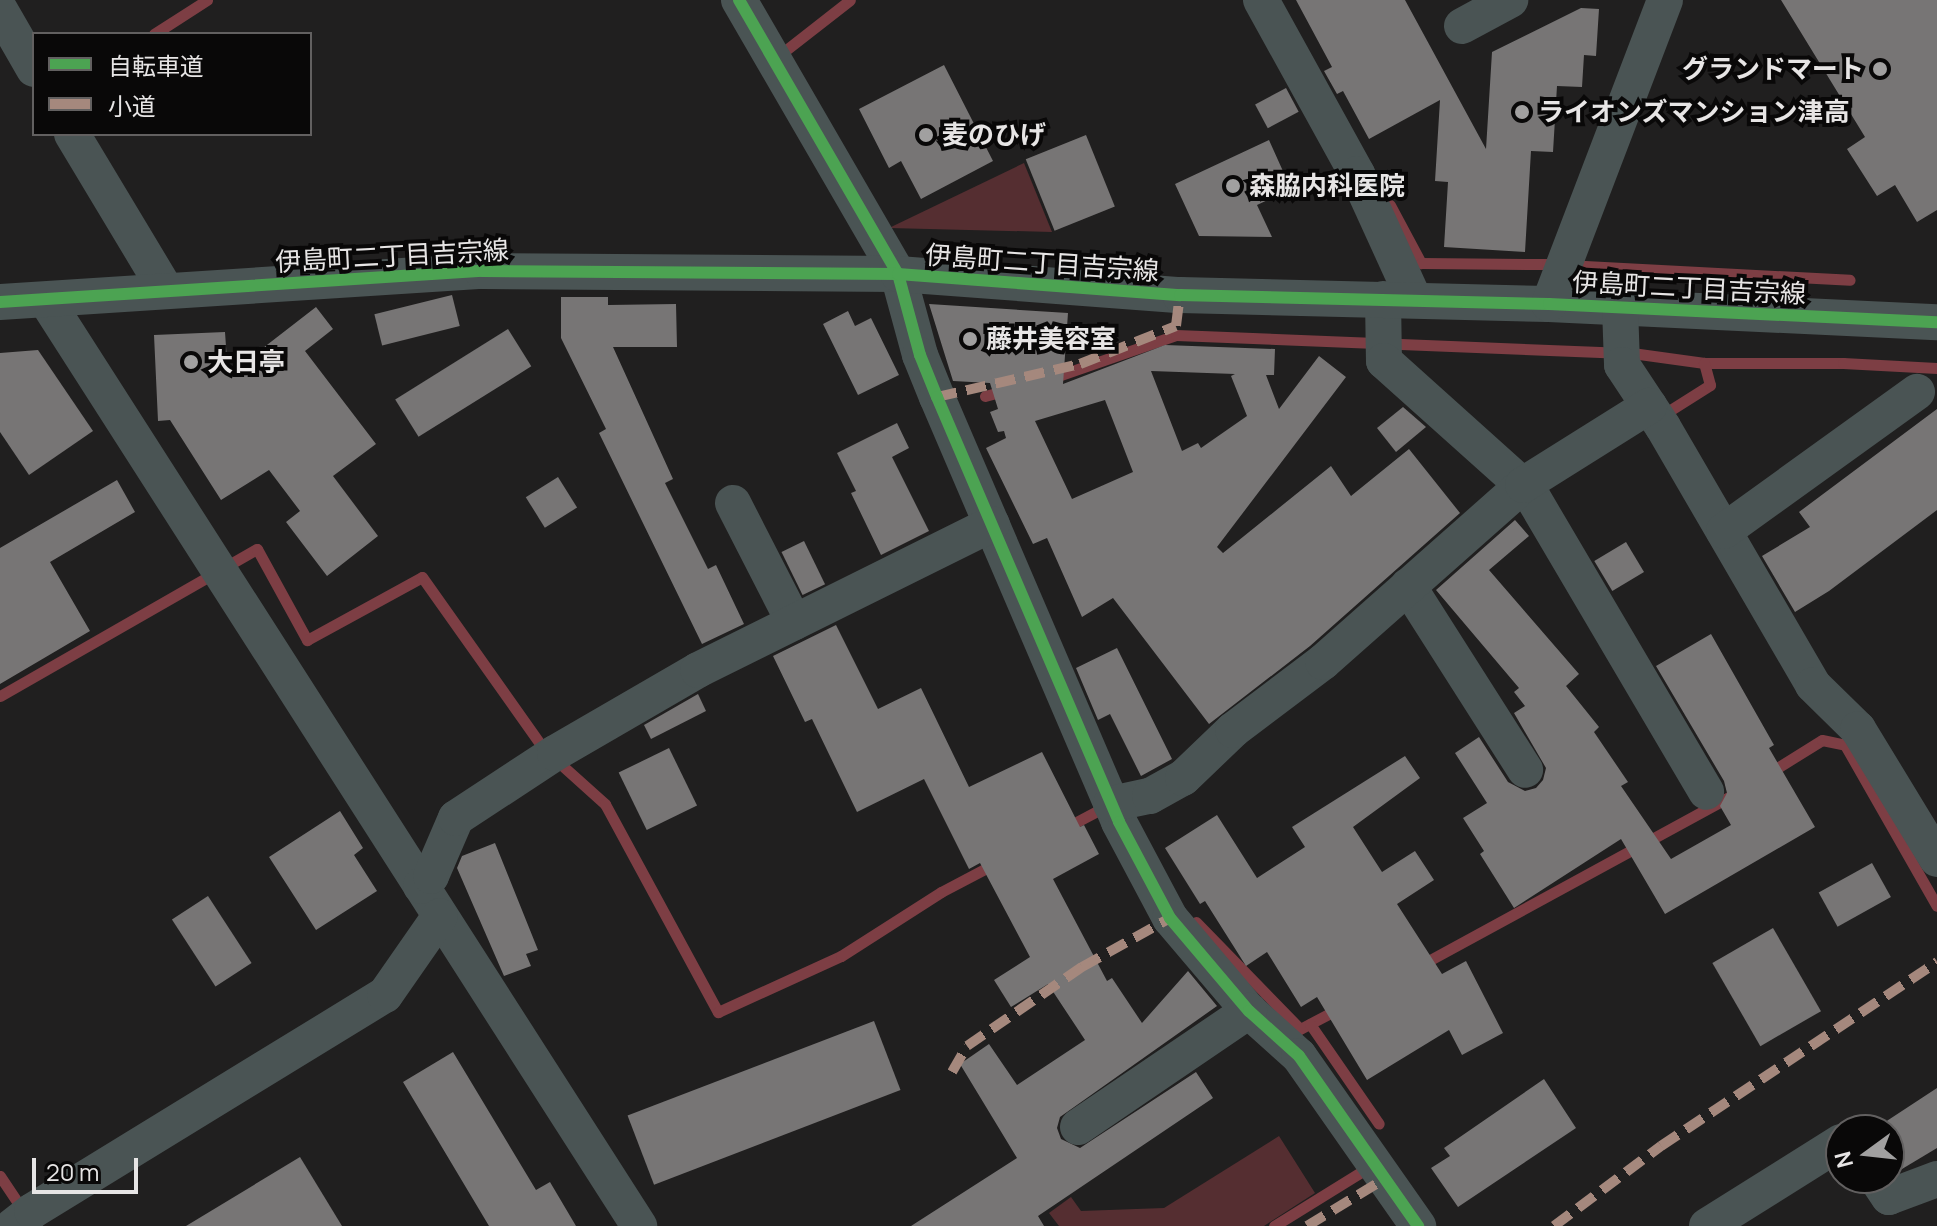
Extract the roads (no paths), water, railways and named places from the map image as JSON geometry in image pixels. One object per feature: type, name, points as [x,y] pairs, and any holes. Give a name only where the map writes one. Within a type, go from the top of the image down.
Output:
[{"type":"street","points":[[739,0],[898,274],[920,355],[1111,804],[1170,918],[1249,1011],[1299,1056],[1418,1226]]},
{"type":"street","points":[[1261,0],[1357,174],[1393,301],[1384,361],[1530,494],[1706,792]]},
{"type":"street","points":[[1462,26],[1510,0]]},
{"type":"street","points":[[1559,277],[1665,0]]},
{"type":"street","points":[[0,10],[32,66]]},
{"type":"street","points":[[73,136],[165,289]]},
{"type":"street","name":"伊島町二丁目吉宗線","points":[[0,302],[482,271],[898,274],[1180,295],[1393,301],[1559,277],[1621,338],[1937,322]]},
{"type":"street","points":[[46,300],[639,1226]]},
{"type":"street","points":[[1621,338],[1655,415],[1813,685],[1858,729],[1933,844]]},
{"type":"street","points":[[1724,531],[1917,392]]},
{"type":"street","points":[[1111,804],[1150,796],[1183,778],[1233,730],[1323,662],[1408,586],[1530,494],[1655,415]]},
{"type":"street","points":[[733,503],[794,622]]},
{"type":"street","points":[[13,1221],[385,995],[430,901],[431,876],[456,818],[555,753],[698,670],[992,524]]},
{"type":"street","points":[[1408,586],[1525,770]]},
{"type":"street","points":[[1078,1127],[1249,1011]]},
{"type":"street","points":[[1707,1226],[1825,1152]]},
{"type":"street","points":[[1905,1191],[1937,1179]]},
{"type":"waterway","points":[[157,32],[207,0]]},
{"type":"waterway","points":[[786,50],[850,0]]},
{"type":"waterway","points":[[1390,205],[1421,263],[1547,264],[1850,280]]},
{"type":"waterway","points":[[1052,378],[1176,335],[1632,353],[1704,363],[1843,363],[1937,368]]},
{"type":"waterway","points":[[1661,416],[1710,385],[1704,363]]},
{"type":"waterway","points":[[985,396],[1008,390]]},
{"type":"waterway","points":[[0,696],[257,549],[307,640],[422,577],[545,751]]},
{"type":"waterway","points":[[1769,773],[1822,740],[1845,745],[1937,906]]},
{"type":"waterway","points":[[556,760],[605,804],[718,1012],[841,956],[941,892],[996,863]]},
{"type":"waterway","points":[[1419,966],[1734,794]]},
{"type":"waterway","points":[[1065,828],[1101,809]]},
{"type":"waterway","points":[[1196,922],[1300,1029],[1340,1008]]},
{"type":"waterway","points":[[1310,1024],[1379,1124]]},
{"type":"waterway","points":[[1274,1226],[1369,1167]]},
{"type":"waterway","points":[[0,1176],[24,1212]]},
{"type":"place","name":"グランドマート","points":[[1880,69]]},
{"type":"place","name":"ライオンズマンション津高","points":[[1522,112]]},
{"type":"place","name":"麦のひげ","points":[[926,135]]},
{"type":"place","name":"森脇内科医院","points":[[1233,186]]},
{"type":"place","name":"藤井美容室","points":[[970,339]]},
{"type":"place","name":"大日亭","points":[[191,362]]}]
